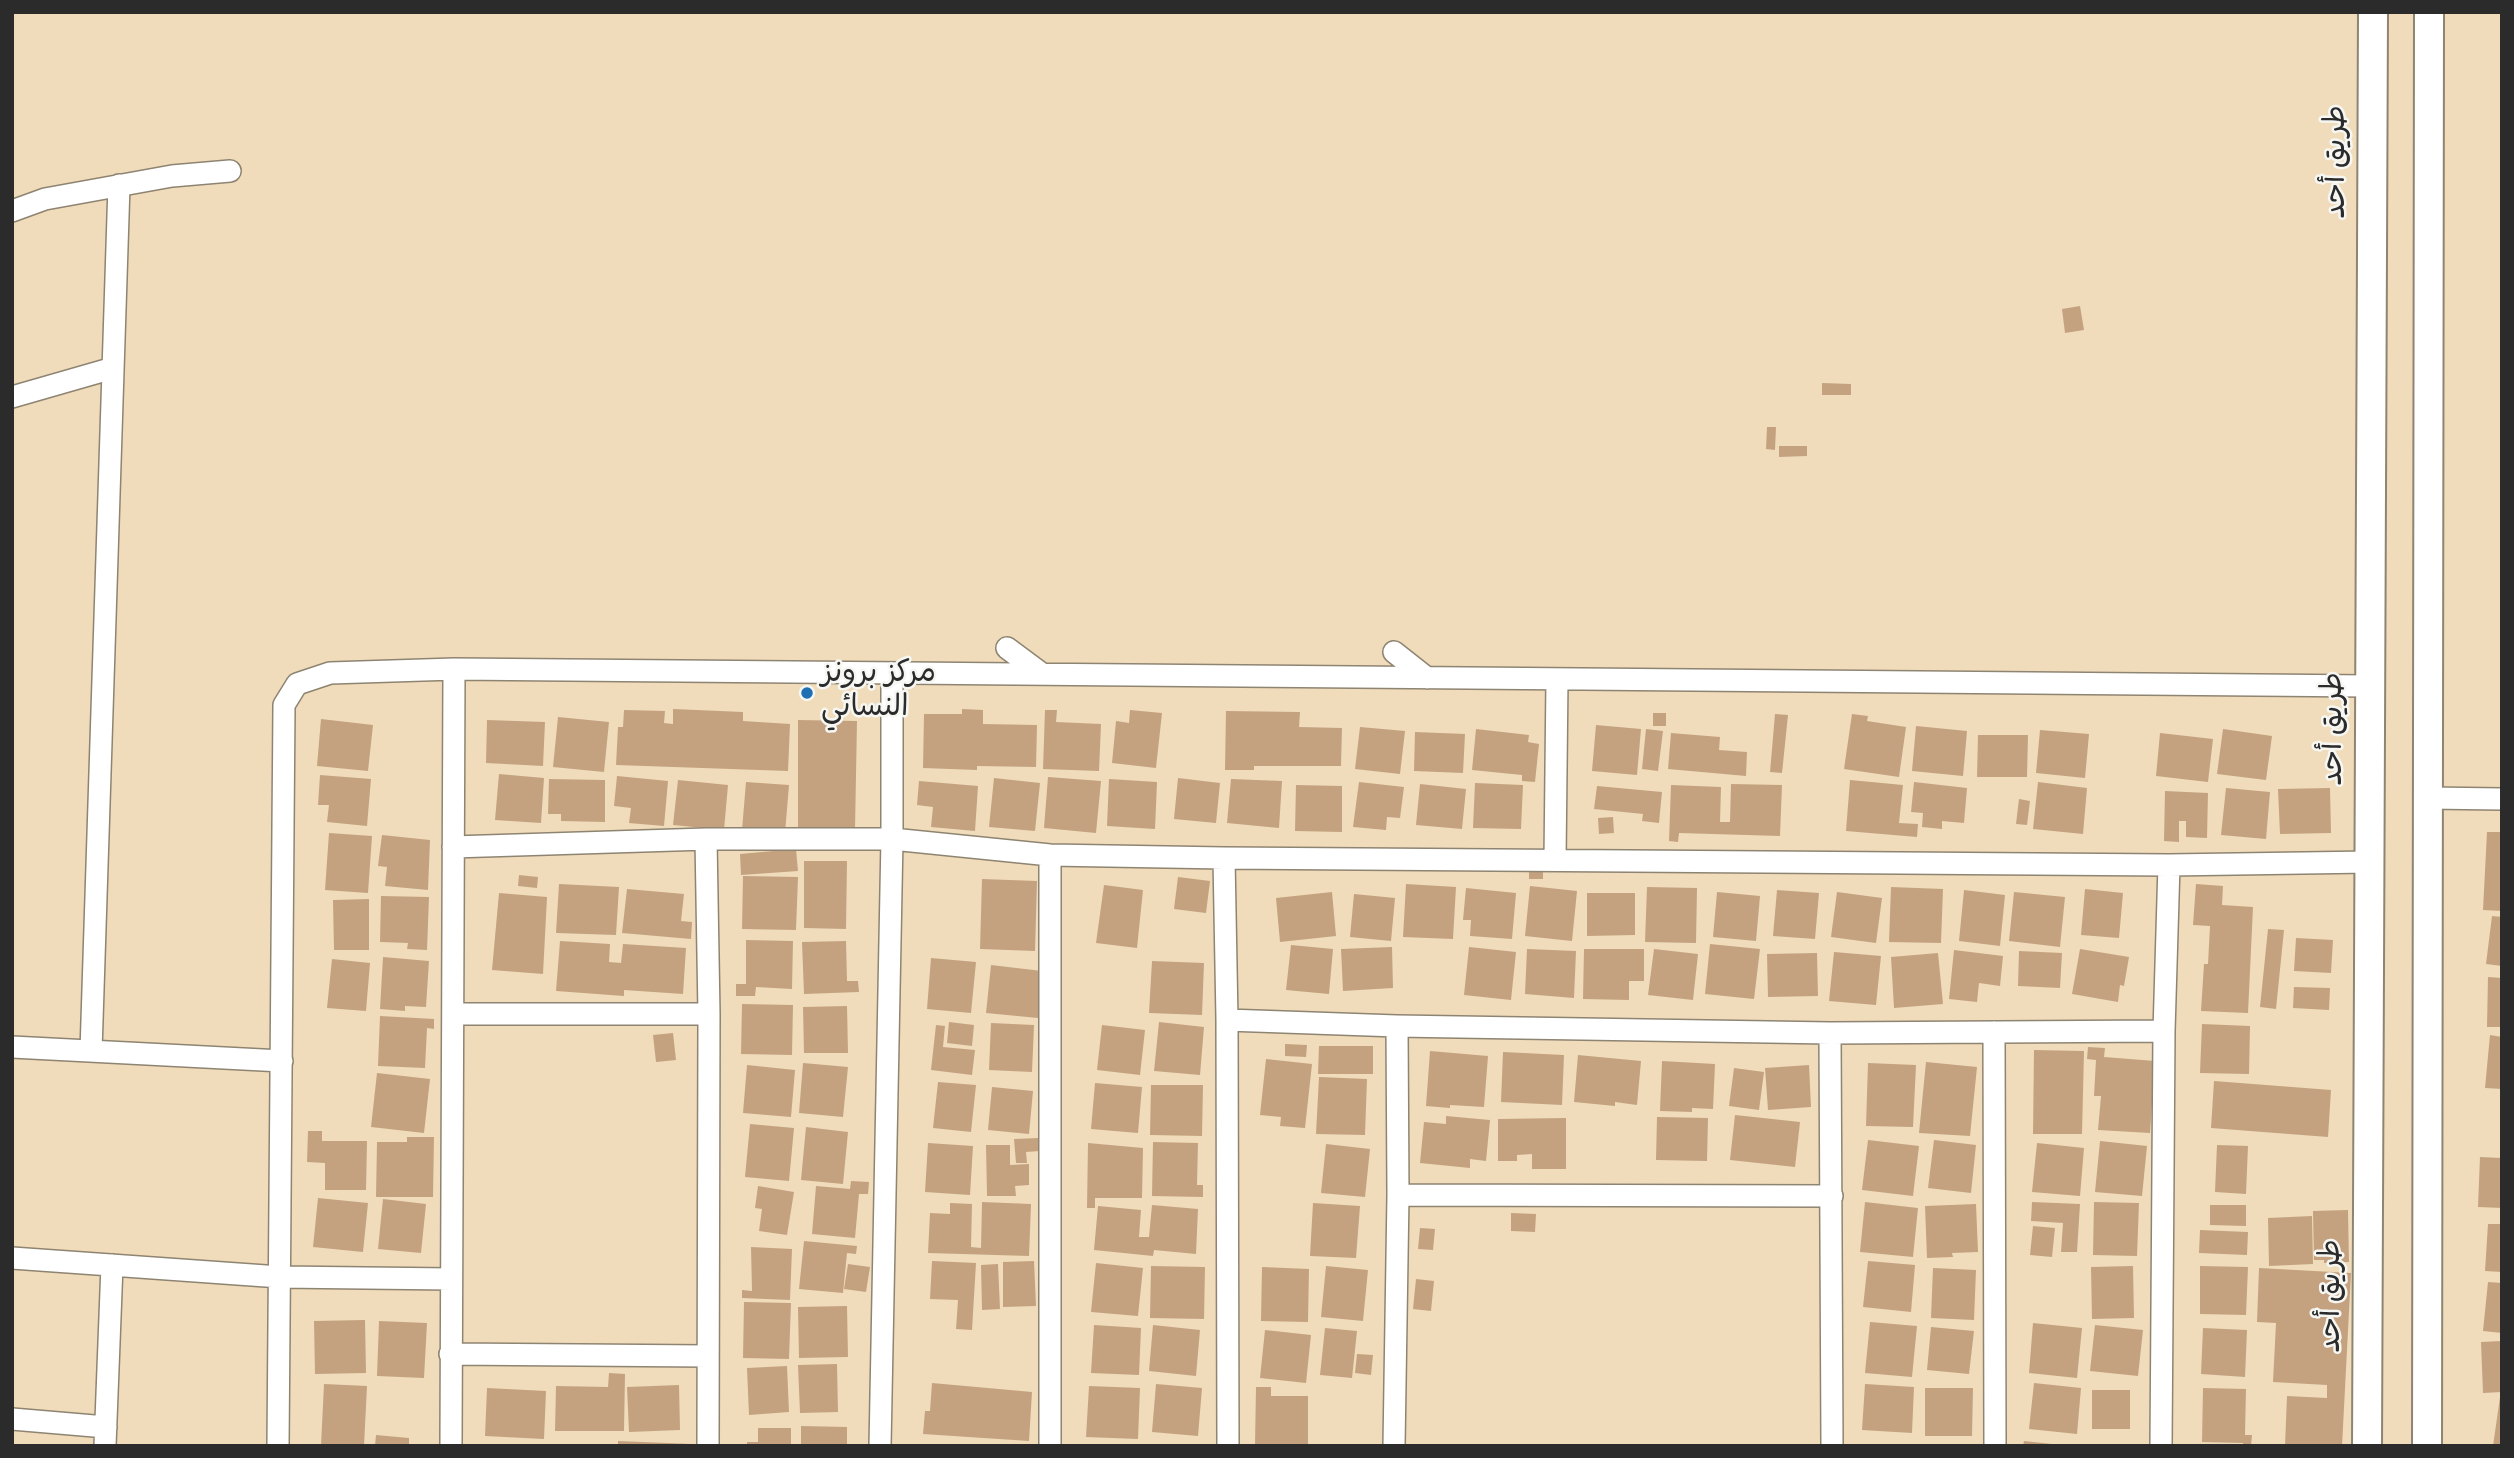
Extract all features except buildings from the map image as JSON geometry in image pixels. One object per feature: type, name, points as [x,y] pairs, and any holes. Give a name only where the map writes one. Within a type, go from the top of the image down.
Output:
[{"type":"main road","name":"طريق أحد","points":[[2367,1446],[2373,12]]},
{"type":"main road","points":[[2427,1446],[2429,12]]},
{"type":"street","points":[[12,211],[46,198],[172,176],[229,171]]},
{"type":"street","points":[[91,1051],[119,185]]},
{"type":"street","points":[[12,397],[113,368]]},
{"type":"street","points":[[1007,648],[1042,674]]},
{"type":"street","points":[[1394,652],[1427,678]]},
{"type":"street","points":[[278,1446],[284,705],[298,684],[330,673],[454,669],[2369,686]]},
{"type":"street","points":[[451,1446],[454,669]]},
{"type":"street","points":[[880,1446],[892,839],[892,673]]},
{"type":"street","points":[[1555,860],[1557,679]]},
{"type":"street","points":[[2428,798],[2502,799]]},
{"type":"street","points":[[453,847],[706,839],[892,839],[1050,855],[1224,858],[2169,865],[2370,862]]},
{"type":"street","points":[[706,839],[709,1014],[708,1446]]},
{"type":"street","points":[[1050,855],[1051,1446]]},
{"type":"street","points":[[1224,858],[1228,1446]]},
{"type":"street","points":[[2161,1446],[2164,1031],[2169,865]]},
{"type":"street","points":[[454,1014],[709,1014]]},
{"type":"street","points":[[1227,1020],[1397,1027],[1830,1033],[2164,1031]]},
{"type":"street","points":[[1394,1446],[1398,1195],[1397,1027]]},
{"type":"street","points":[[1994,1032],[1995,1446]]},
{"type":"street","points":[[1830,1033],[1832,1446]]},
{"type":"street","points":[[12,1047],[282,1061]]},
{"type":"street","points":[[1398,1195],[1832,1196]]},
{"type":"street","points":[[12,1258],[280,1277],[451,1279]]},
{"type":"street","points":[[12,1419],[106,1437],[112,1265]]},
{"type":"street","points":[[450,1354],[708,1356]]},
{"type":"place","name":"مركز برونز النسائي","points":[[807,693]]}]
